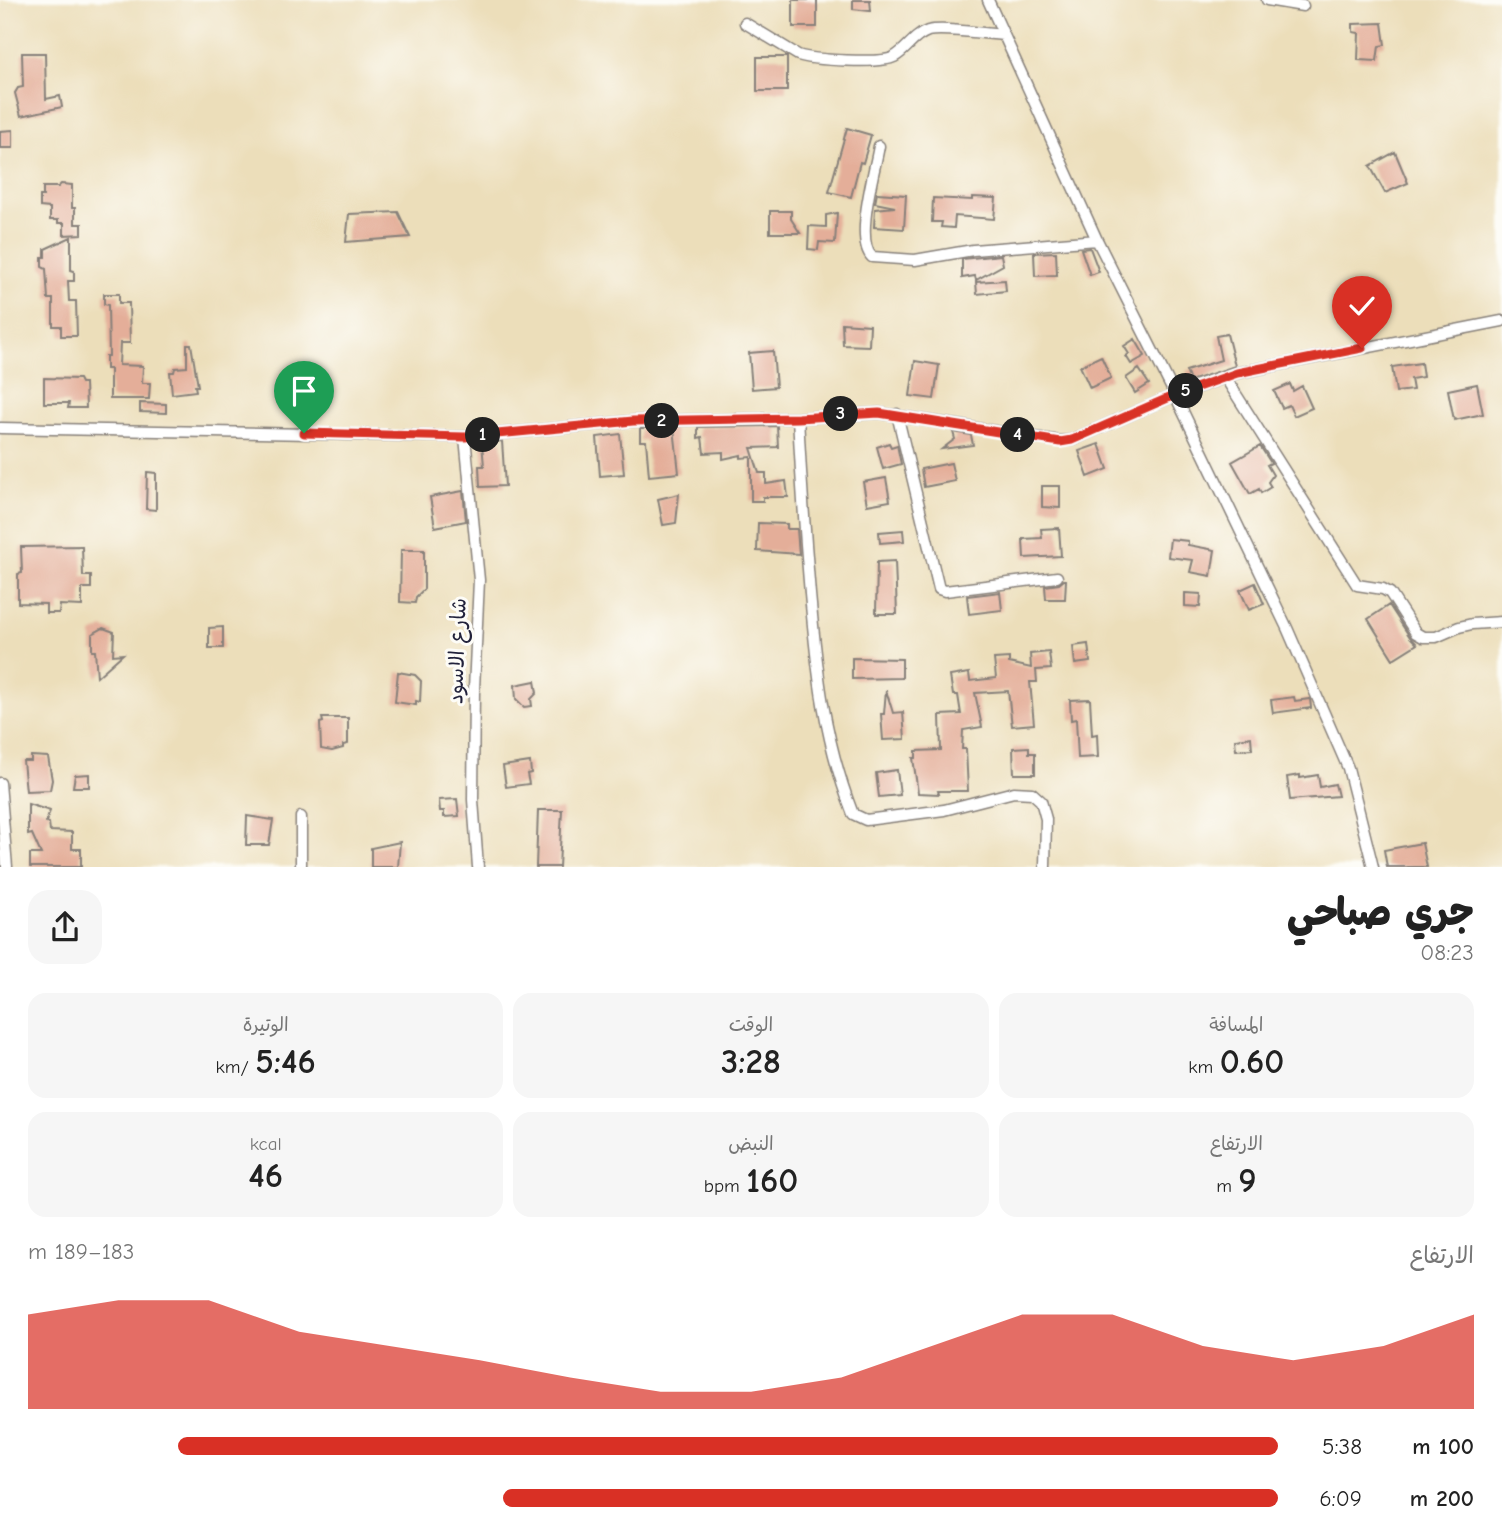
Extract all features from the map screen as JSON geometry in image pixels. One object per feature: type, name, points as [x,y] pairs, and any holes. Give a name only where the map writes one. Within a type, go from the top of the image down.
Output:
[{"type":"street","points":[[988,0],[1097,240],[1287,628],[1348,768],[1373,867]]},
{"type":"street","points":[[1268,0],[1303,6]]},
{"type":"street","points":[[745,23],[798,55],[841,60],[891,58],[916,37],[929,31],[1004,35]]},
{"type":"street","points":[[879,146],[865,226],[865,248],[872,257],[915,260],[973,250],[1097,240]]},
{"type":"street","points":[[0,428],[465,437],[633,421],[897,414],[1060,442],[1072,440],[1175,395],[1225,377],[1262,367],[1502,321]]},
{"type":"street","points":[[1225,377],[1357,584],[1390,593],[1416,633],[1423,637],[1436,637],[1472,624],[1502,622]]},
{"type":"street","points":[[897,414],[939,589],[945,591],[1057,577]]},
{"type":"street","points":[[798,418],[802,507],[818,683],[837,769],[853,814],[866,820],[943,810],[1014,792],[1032,793],[1041,802],[1046,819],[1045,867]]},
{"type":"street","name":"شارع الاسود","points":[[465,437],[479,580],[473,773],[478,867]]},
{"type":"street","points":[[0,783],[7,867]]},
{"type":"street","points":[[301,817],[301,867]]},
{"type":"building","points":[[793,0],[817,0],[817,27],[793,27]]},
{"type":"building","points":[[853,0],[870,0],[871,11],[853,9]]},
{"type":"building","points":[[1382,23],[1385,45],[1379,46],[1377,61],[1358,60],[1359,33],[1353,32],[1353,24]]},
{"type":"building","points":[[22,53],[45,53],[46,99],[60,96],[62,107],[21,116],[15,93],[18,88],[23,87]]},
{"type":"building","points":[[757,57],[787,57],[787,91],[757,91]]},
{"type":"building","points":[[847,128],[871,135],[863,163],[860,162],[851,197],[829,192]]},
{"type":"building","points":[[13,130],[13,148],[0,148],[0,131]]},
{"type":"building","points":[[1395,152],[1408,183],[1385,193],[1370,166]]},
{"type":"building","points":[[61,184],[72,185],[75,224],[82,224],[82,234],[64,235],[64,223],[50,220],[50,208],[40,207],[43,187],[58,187]]},
{"type":"building","points":[[877,193],[906,195],[904,229],[874,227],[875,209],[895,207],[875,203]]},
{"type":"building","points":[[972,197],[996,198],[994,219],[955,216],[954,228],[941,227],[942,222],[932,222],[933,198],[972,200]]},
{"type":"building","points":[[770,211],[791,211],[791,219],[800,233],[770,233]]},
{"type":"building","points":[[398,212],[410,237],[346,242],[349,214]]},
{"type":"building","points":[[837,213],[835,243],[819,242],[818,250],[808,249],[809,226],[826,227],[826,215]]},
{"type":"building","points":[[71,237],[71,270],[74,271],[74,281],[68,281],[69,301],[76,301],[77,336],[61,336],[61,326],[53,326],[53,299],[48,299],[46,269],[42,267],[42,257],[45,257],[45,249]]},
{"type":"building","points":[[1090,248],[1099,272],[1090,275],[1081,249]]},
{"type":"building","points":[[1056,252],[1057,275],[1035,276],[1034,253]]},
{"type":"building","points":[[1001,255],[1003,265],[976,280],[975,276],[962,278],[962,259]]},
{"type":"building","points":[[1005,280],[1006,291],[977,294],[976,282]]},
{"type":"building","points":[[104,294],[119,294],[119,303],[129,303],[130,343],[120,343],[119,365],[143,366],[142,383],[150,383],[149,399],[110,399],[110,369],[106,369],[106,356],[109,356],[108,305],[104,304]]},
{"type":"building","points":[[842,323],[870,325],[869,346],[843,345]]},
{"type":"building","points":[[1227,334],[1235,366],[1190,381],[1186,371],[1221,360],[1216,336]]},
{"type":"building","points":[[1135,339],[1145,356],[1131,364],[1124,346]]},
{"type":"building","points":[[187,344],[191,344],[198,386],[195,386],[196,391],[172,394],[170,372],[174,372],[175,368],[187,367]]},
{"type":"building","points":[[773,351],[776,387],[752,389],[749,353]]},
{"type":"building","points":[[1101,356],[1111,378],[1090,388],[1080,366]]},
{"type":"building","points":[[915,361],[939,365],[934,399],[910,396]]},
{"type":"building","points":[[1421,363],[1423,377],[1411,379],[1413,390],[1396,392],[1392,367]]},
{"type":"building","points":[[1139,369],[1149,384],[1135,393],[1126,378]]},
{"type":"building","points":[[44,378],[79,379],[81,383],[85,383],[86,408],[68,408],[69,403],[44,403]]},
{"type":"building","points":[[1290,384],[1293,391],[1302,386],[1312,408],[1294,416],[1289,405],[1282,408],[1274,391]]},
{"type":"building","points":[[1477,384],[1483,414],[1454,420],[1448,390]]},
{"type":"building","points":[[140,403],[166,404],[166,413],[140,412]]},
{"type":"building","points":[[777,426],[778,447],[751,448],[759,473],[766,473],[766,484],[786,481],[788,497],[763,497],[763,501],[751,501],[751,457],[741,458],[741,455],[723,459],[723,452],[704,453],[702,437],[698,438],[698,427]]},
{"type":"building","points":[[640,428],[674,428],[679,473],[649,476],[646,441],[640,441]]},
{"type":"building","points":[[953,432],[971,435],[973,445],[942,449],[955,439]]},
{"type":"building","points":[[620,434],[624,474],[600,476],[597,437]]},
{"type":"building","points":[[502,441],[505,486],[480,487],[479,466],[484,466],[482,443]]},
{"type":"building","points":[[889,443],[891,447],[897,445],[901,464],[883,469],[877,447]]},
{"type":"building","points":[[1099,444],[1108,469],[1088,477],[1079,451]]},
{"type":"building","points":[[1260,446],[1271,463],[1267,465],[1273,475],[1268,482],[1271,487],[1261,493],[1259,489],[1250,494],[1232,462]]},
{"type":"building","points":[[951,463],[955,481],[924,487],[921,469]]},
{"type":"building","points":[[147,472],[156,473],[156,510],[146,509]]},
{"type":"building","points":[[886,478],[890,501],[867,505],[863,482]]},
{"type":"building","points":[[1042,486],[1060,486],[1060,508],[1042,507]]},
{"type":"building","points":[[463,491],[466,521],[435,527],[430,497]]},
{"type":"building","points":[[679,494],[676,523],[663,525],[658,499]]},
{"type":"building","points":[[758,523],[787,524],[787,529],[797,529],[799,554],[757,551]]},
{"type":"building","points":[[1059,528],[1061,556],[1024,558],[1023,539],[1042,538],[1041,529]]},
{"type":"building","points":[[903,530],[904,541],[880,543],[879,532]]},
{"type":"building","points":[[1170,539],[1188,541],[1188,545],[1215,550],[1211,576],[1190,572],[1193,560],[1168,557]]},
{"type":"building","points":[[82,546],[83,576],[91,576],[91,588],[82,588],[82,606],[60,605],[59,613],[46,613],[46,604],[18,603],[18,574],[22,573],[21,547]]},
{"type":"building","points":[[401,550],[424,550],[424,589],[416,597],[415,603],[400,602]]},
{"type":"building","points":[[895,561],[897,614],[876,614],[877,562]]},
{"type":"building","points":[[1064,580],[1065,599],[1046,599],[1045,586],[1059,584]]},
{"type":"building","points":[[1255,583],[1264,604],[1249,610],[1240,590]]},
{"type":"building","points":[[1000,592],[1002,610],[969,614],[967,596]]},
{"type":"building","points":[[1185,593],[1201,594],[1200,607],[1185,606]]},
{"type":"building","points":[[1389,605],[1417,644],[1393,659],[1368,619]]},
{"type":"building","points":[[223,627],[223,648],[209,648],[209,628]]},
{"type":"building","points":[[103,628],[114,632],[113,655],[123,654],[97,677],[92,634]]},
{"type":"building","points":[[1088,644],[1090,662],[1075,664],[1073,646]]},
{"type":"building","points":[[1049,652],[1051,669],[1036,670],[1037,682],[1030,682],[1034,724],[1012,726],[1008,691],[975,693],[982,727],[963,730],[962,749],[966,749],[968,791],[918,793],[913,758],[916,758],[916,751],[941,750],[940,715],[961,714],[958,695],[953,695],[950,676],[969,673],[970,681],[996,678],[994,659],[1009,658],[1009,663],[1031,668],[1030,654]]},
{"type":"building","points":[[852,658],[902,659],[902,678],[852,679]]},
{"type":"building","points":[[398,672],[415,675],[421,681],[420,702],[416,701],[416,705],[395,702]]},
{"type":"building","points":[[535,681],[537,693],[531,699],[532,706],[524,707],[516,699],[515,685]]},
{"type":"building","points":[[886,690],[893,713],[903,712],[905,739],[883,740],[881,714],[884,714]]},
{"type":"building","points":[[1294,697],[1295,701],[1310,699],[1311,708],[1273,713],[1271,700]]},
{"type":"building","points":[[1090,699],[1092,735],[1097,734],[1098,757],[1078,758],[1076,719],[1071,720],[1070,700]]},
{"type":"building","points":[[322,718],[348,718],[348,744],[332,751],[321,749]]},
{"type":"building","points":[[1251,737],[1252,749],[1236,750],[1235,739]]},
{"type":"building","points":[[1029,747],[1029,753],[1035,753],[1035,774],[1014,774],[1013,748]]},
{"type":"building","points":[[31,756],[48,757],[52,780],[50,790],[26,791],[23,761],[31,761]]},
{"type":"building","points":[[530,762],[531,773],[527,774],[529,784],[506,787],[503,766]]},
{"type":"building","points":[[897,770],[900,795],[879,797],[876,773]]},
{"type":"building","points":[[89,774],[89,787],[73,787],[75,775]]},
{"type":"building","points":[[1300,775],[1300,778],[1318,775],[1320,787],[1335,784],[1338,796],[1290,800],[1287,777]]},
{"type":"building","points":[[457,799],[459,816],[444,817],[444,811],[440,811],[439,800]]},
{"type":"building","points":[[28,804],[50,811],[46,822],[49,823],[50,831],[72,832],[72,849],[81,849],[81,867],[30,867],[30,854],[41,854],[32,834],[28,835]]},
{"type":"building","points":[[538,810],[562,810],[559,867],[536,867]]},
{"type":"building","points":[[247,816],[273,820],[269,845],[246,845]]},
{"type":"building","points":[[400,842],[398,867],[371,867],[371,848]]},
{"type":"building","points":[[1422,843],[1427,867],[1387,867],[1384,850]]},
{"type":"route","points":[[304,433],[465,437],[633,421],[798,418],[879,413],[1060,442],[1072,440],[1175,395],[1237,373],[1362,348]]}]
